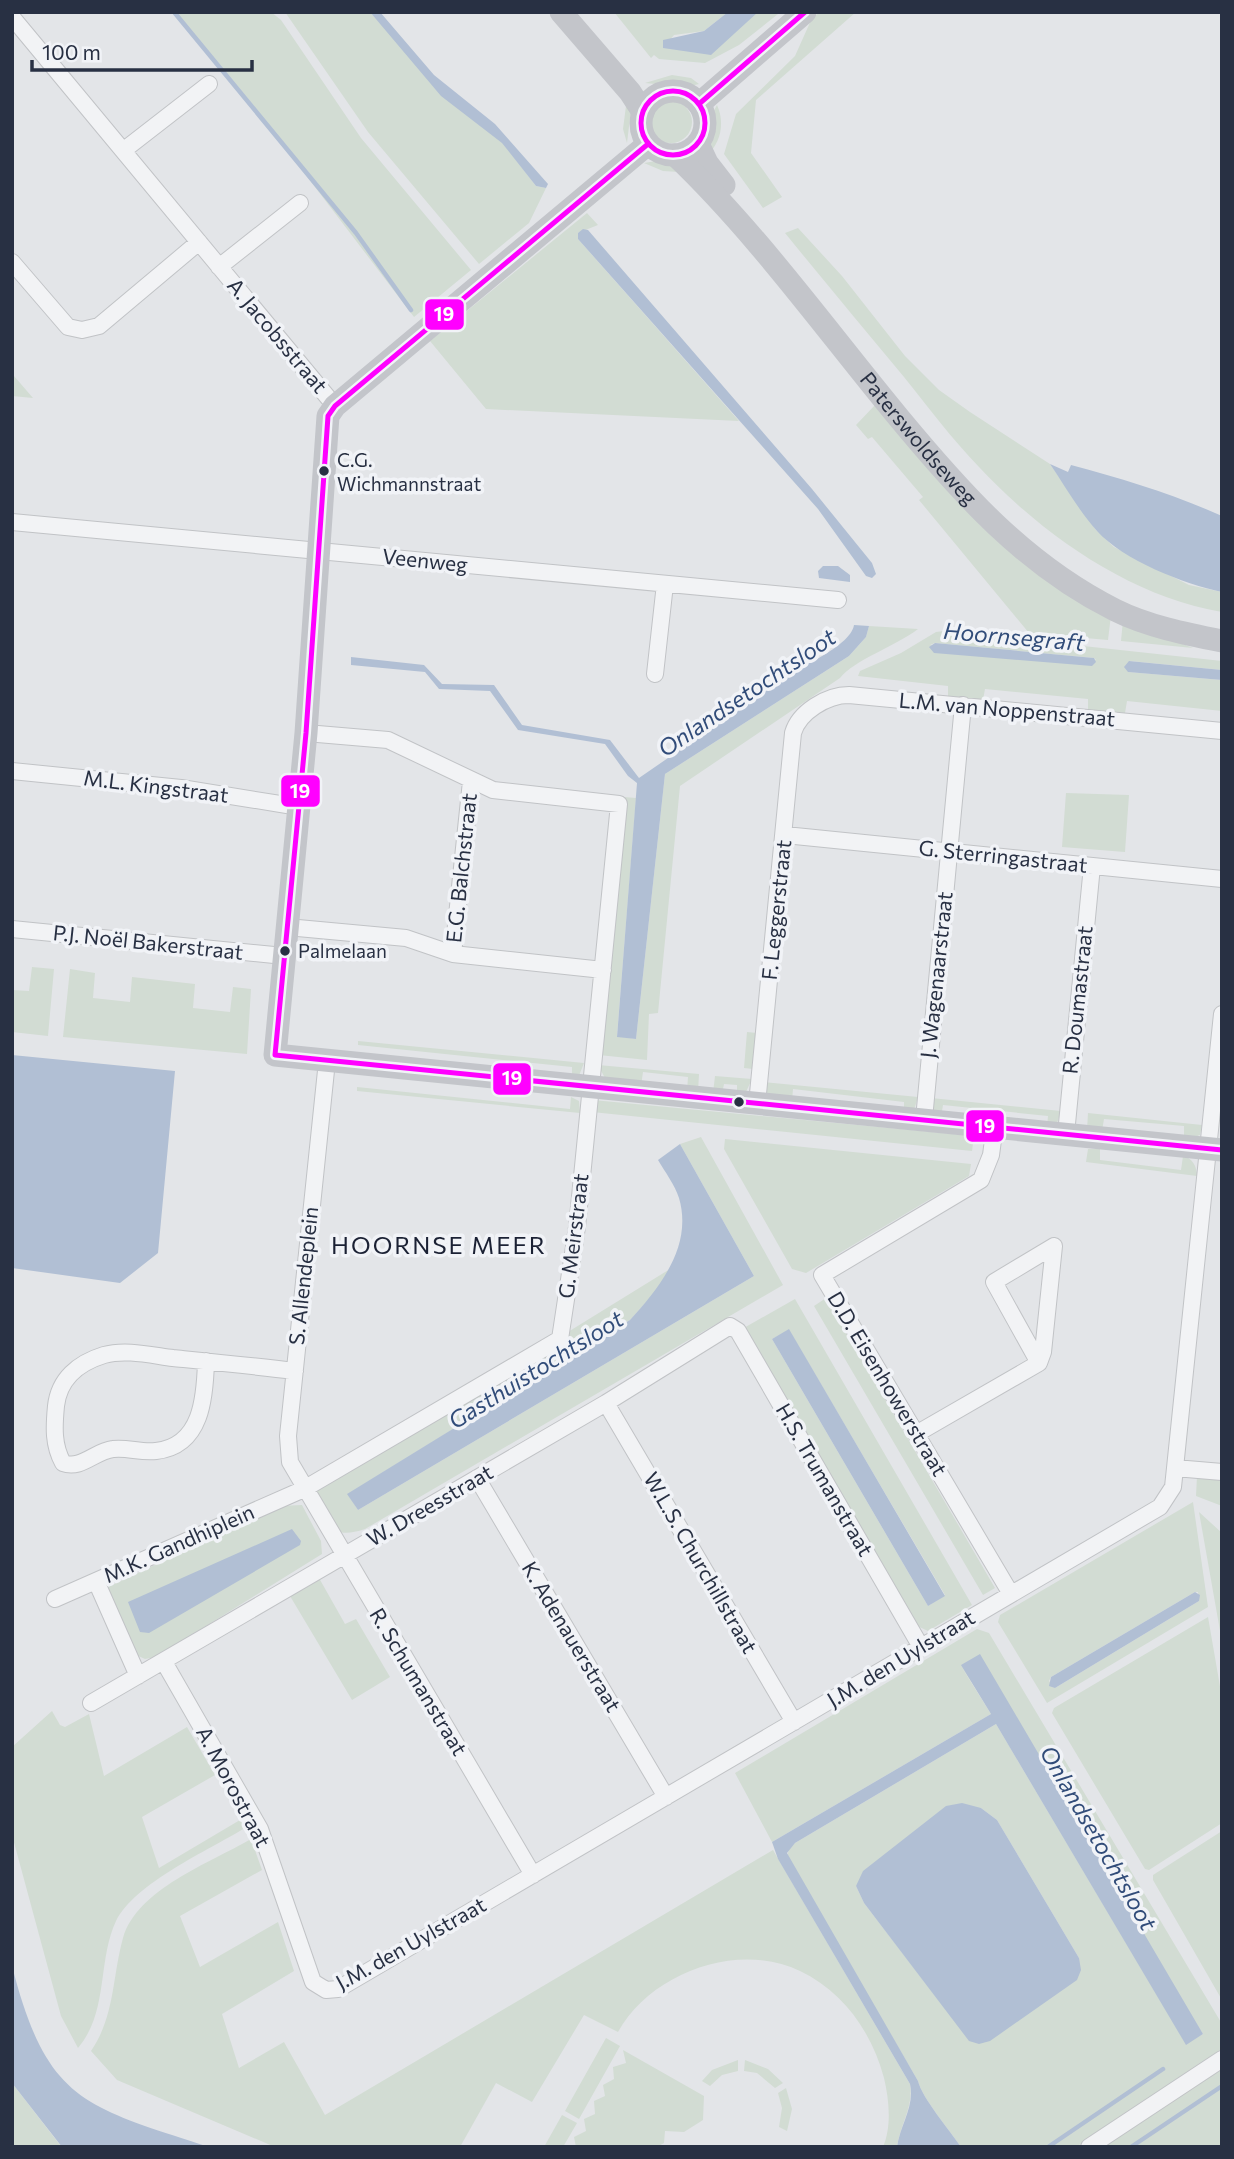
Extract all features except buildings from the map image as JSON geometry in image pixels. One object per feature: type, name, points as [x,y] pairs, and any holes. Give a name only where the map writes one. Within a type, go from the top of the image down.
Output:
[{"type":"street","points":[[561,12],[630,92],[650,103]]},
{"type":"street","points":[[579,12],[640,82],[650,103]]},
{"type":"street","points":[[699,104],[805,12]]},
{"type":"street","name":"A. Jacobsstraat","points":[[13,19],[335,406]]},
{"type":"street","points":[[124,150],[209,84]]},
{"type":"street","points":[[678,91],[690,95],[699,104],[706,126],[698,144],[689,151],[676,155],[661,153],[648,144],[641,126],[650,103],[678,91]]},
{"type":"street","points":[[648,144],[335,406],[327,422],[306,733],[275,1055],[1215,1149]]},
{"type":"street","name":"Paterswoldseweg","points":[[698,144],[707,163],[789,266],[967,477],[1018,529],[1056,559],[1101,587],[1170,615],[1222,628]]},
{"type":"street","name":"Paterswoldseweg","points":[[676,155],[694,171],[748,235],[954,485],[1003,534],[1046,569],[1116,611],[1222,641]]},
{"type":"street","name":"A. Jacobsstraat","points":[[219,267],[300,203]]},
{"type":"street","points":[[13,267],[68,327],[82,330],[99,326],[199,242]]},
{"type":"street","name":"Veenweg","points":[[12,522],[838,600]]},
{"type":"street","points":[[655,674],[665,584]]},
{"type":"street","name":"L.M. van Noppenstraat","points":[[799,718],[839,695],[1222,731]]},
{"type":"street","name":"J. Wagenaarstraat","points":[[924,1119],[963,705]]},
{"type":"street","name":"F. Leggerstraat","points":[[757,1104],[793,733],[799,718]]},
{"type":"street","name":"E.G. Balchstraat","points":[[306,733],[388,740],[493,790],[619,804],[590,1088]]},
{"type":"street","name":"M.L. Kingstraat","points":[[12,771],[169,787],[299,807]]},
{"type":"street","name":"E.G. Balchstraat","points":[[453,954],[471,781]]},
{"type":"street","name":"G. Sterringastraat","points":[[785,835],[1222,879]]},
{"type":"street","name":"R. Doumastraat","points":[[1066,1134],[1092,866]]},
{"type":"street","name":"E.G. Balchstraat","points":[[287,927],[406,938],[453,954],[603,970]]},
{"type":"street","name":"P.J. Noël Bakerstraat","points":[[12,929],[284,956]]},
{"type":"street","name":"J.M. den Uylstraat","points":[[326,1990],[338,1989],[1160,1507],[1173,1487],[1215,1149],[1222,1014]]},
{"type":"street","name":"S. Allendeplein","points":[[304,1489],[290,1462],[288,1436],[327,1061]]},
{"type":"street","name":"G. Meirstraat","points":[[304,1489],[560,1339],[577,1227],[590,1088]]},
{"type":"street","name":"D.D. Eisenhowerstraat","points":[[995,1125],[991,1155],[981,1180],[822,1275],[1011,1594]]},
{"type":"street","points":[[916,1434],[1039,1363],[1043,1352],[1055,1246],[994,1283],[1039,1363]]},
{"type":"street","name":"H.S. Trumanstraat","points":[[720,1333],[730,1326],[738,1331],[921,1647]]},
{"type":"street","name":"W. Dreesstraat","points":[[91,1703],[606,1403],[720,1333]]},
{"type":"street","points":[[206,1361],[204,1405],[194,1430],[179,1443],[160,1451],[139,1452],[114,1448],[100,1451],[76,1465],[63,1463],[56,1450],[58,1394],[66,1377],[79,1366],[103,1355],[121,1352],[206,1361],[295,1371]]},
{"type":"street","name":"W.L.S. Churchillstraat","points":[[606,1403],[794,1722]]},
{"type":"street","points":[[1175,1468],[1222,1472]]},
{"type":"street","name":"K. Adenauerstraat","points":[[477,1478],[666,1797]]},
{"type":"street","name":"R. Schumanstraat","points":[[304,1489],[533,1875]]},
{"type":"street","name":"M.K. Gandhiplein","points":[[55,1599],[304,1489]]},
{"type":"street","points":[[96,1581],[138,1676]]},
{"type":"street","name":"A. Morostraat","points":[[163,1662],[260,1829],[313,1982],[326,1990]]},
{"type":"street","points":[[1089,2147],[1222,2059]]},
{"type":"shaded area","points":[[175,12],[271,12],[281,20],[361,138],[471,270],[414,317],[248,99]]},
{"type":"shaded area","points":[[285,12],[370,12],[456,106],[503,143],[536,186],[546,188],[529,223],[479,264],[368,132]]},
{"type":"shaded area","points":[[614,12],[728,12],[704,31],[674,35],[663,48],[758,12],[778,14],[739,45],[705,63],[659,59],[654,55],[651,58]]},
{"type":"shaded area","points":[[820,12],[856,12],[756,100],[751,153],[782,197],[763,208],[724,154],[736,114],[795,56],[812,18]]},
{"type":"shaded area","points":[[672,75],[691,78],[699,84],[686,87],[645,83]]},
{"type":"shaded area","points":[[671,101],[686,107],[692,122],[686,137],[671,143],[656,137],[650,122],[656,107]]},
{"type":"shaded area","points":[[717,105],[721,118],[720,132],[716,145],[707,155],[711,116]]},
{"type":"shaded area","points":[[626,106],[631,110],[627,143],[623,129]]},
{"type":"shaded area","points":[[656,161],[670,164],[679,172],[663,171],[644,163]]},
{"type":"shaded area","points":[[587,213],[598,225],[578,233],[578,239],[739,421],[486,409],[430,341]]},
{"type":"shaded area","points":[[798,228],[842,276],[905,356],[939,390],[1050,464],[1096,530],[1114,547],[1189,585],[1222,592],[1222,612],[1187,604],[1121,577],[1059,539],[1004,492],[950,434],[785,233]]},
{"type":"shaded area","points":[[12,373],[14,376],[33,398],[12,396]]},
{"type":"shaded area","points":[[876,404],[980,525],[1003,546],[1111,615],[1108,640],[1029,633],[919,500],[923,497],[872,437],[868,439],[856,425]]},
{"type":"shaded area","points":[[1123,620],[1193,648],[1121,641]]},
{"type":"shaded area","points":[[869,626],[918,629],[855,665],[840,678],[680,786],[658,1013],[649,1014],[647,1060],[599,1055],[624,797],[636,798],[617,1036],[636,1039],[665,774],[849,656],[866,637]]},
{"type":"shaded area","points":[[936,632],[1222,661],[1222,670],[1130,661],[1128,672],[1222,680],[1222,711],[1127,701],[1125,713],[1088,710],[1088,699],[985,689],[983,700],[948,696],[948,686],[858,676],[860,671],[901,653]],"holes":[[[935,643],[1096,660],[930,645]]]},
{"type":"shaded area","points":[[1066,793],[1129,795],[1125,852],[1062,847]]},
{"type":"shaded area","points":[[32,967],[54,969],[48,1036],[12,1032],[12,990],[29,991]]},
{"type":"shaded area","points":[[70,969],[95,973],[93,998],[130,1002],[132,977],[195,984],[193,1008],[230,1012],[233,987],[251,989],[247,1054],[63,1037]]},
{"type":"shaded area","points":[[747,1032],[757,1033],[753,1069],[744,1068]]},
{"type":"shaded area","points":[[358,1041],[584,1063],[578,1078],[572,1079],[572,1067],[358,1045]]},
{"type":"shaded area","points":[[598,1065],[699,1074],[698,1092],[687,1091],[688,1077],[643,1072],[641,1086],[606,1080]]},
{"type":"shaded area","points":[[715,1076],[752,1079],[745,1094],[737,1095],[737,1085],[724,1084],[722,1094],[713,1093]]},
{"type":"shaded area","points":[[763,1082],[918,1097],[914,1110],[904,1112],[904,1102],[793,1089],[792,1101],[765,1094]]},
{"type":"shaded area","points":[[357,1087],[570,1109],[571,1097],[579,1101],[580,1113],[357,1091]]},
{"type":"shaded area","points":[[931,1098],[1061,1111],[1057,1123],[1047,1127],[1048,1116],[943,1105],[941,1117],[932,1112]]},
{"type":"shaded area","points":[[593,1100],[974,1136],[972,1151],[592,1112]]},
{"type":"shaded area","points":[[1088,1113],[1202,1125],[1200,1135],[1184,1141],[1184,1126],[1104,1119],[1102,1131],[1087,1130]]},
{"type":"shaded area","points":[[701,1137],[783,1285],[365,1529],[344,1533],[332,1527],[314,1495],[320,1485],[670,1269],[658,1289],[630,1320],[348,1494],[358,1510],[754,1276],[680,1144]]},
{"type":"shaded area","points":[[725,1139],[971,1164],[969,1176],[806,1273],[792,1269],[724,1149]]},
{"type":"shaded area","points":[[1088,1149],[1100,1149],[1100,1160],[1181,1170],[1183,1156],[1193,1163],[1197,1176],[1086,1162]]},
{"type":"shaded area","points":[[826,1298],[995,1588],[983,1595],[814,1306]]},
{"type":"shaded area","points":[[795,1299],[972,1605],[928,1631],[913,1624],[742,1329]],"holes":[[[789,1330],[945,1595],[928,1606],[772,1339]]]},
{"type":"shaded area","points":[[1197,1476],[1222,1478],[1222,1506],[1196,1496]]},
{"type":"shaded area","points":[[1193,1502],[1208,1607],[1047,1703],[998,1622],[1000,1615]],"holes":[[[1198,1592],[1199,1601],[1055,1688],[1049,1681],[1051,1677]]]},
{"type":"shaded area","points":[[302,1505],[321,1541],[322,1554],[156,1657],[145,1659],[134,1654],[108,1587],[280,1506]]},
{"type":"shaded area","points":[[1199,1512],[1222,1533],[1222,1642]]},
{"type":"shaded area","points":[[319,1578],[345,1624],[356,1619],[390,1677],[352,1700],[290,1596]]},
{"type":"shaded area","points":[[1208,1617],[1222,1698],[1222,1823],[1149,1870],[1145,1869],[1052,1713],[1054,1708]]},
{"type":"shaded area","points":[[977,1629],[989,1633],[1222,2024],[1222,2049],[1076,2147],[961,2147],[925,2096],[787,1858],[789,1848],[795,1843],[996,1724],[1186,2044],[1203,2034],[961,1666],[991,1714],[772,1842],[735,1773]],"holes":[[[981,1808],[997,1820],[1079,1958],[970,2041],[864,1903],[856,1886]]]},
{"type":"shaded area","points":[[52,1711],[60,1725],[65,1727],[89,1714],[104,1776],[187,1727],[215,1775],[142,1817],[159,1868],[240,1820],[245,1828],[174,1868],[126,1907],[116,1921],[110,1937],[94,2018],[88,2034],[78,2048],[61,2016],[12,1835],[12,1747]]},
{"type":"shaded area","points":[[1222,1831],[1222,2000],[1153,1880],[1153,1875]]},
{"type":"shaded area","points":[[251,1839],[262,1870],[180,1916],[200,1967],[278,1922],[294,1971],[222,2014],[239,2068],[284,2042],[325,2115],[773,1850],[910,2084],[910,2100],[897,2147],[883,2147],[889,2112],[884,2078],[872,2045],[854,2015],[830,1990],[800,1971],[775,1963],[750,1960],[723,1962],[698,1968],[673,1979],[652,1993],[633,2011],[618,2032],[584,2015],[532,2102],[496,2083],[460,2147],[275,2147],[117,2080],[91,2051],[105,2024],[119,1953],[131,1921],[143,1905],[159,1891]]},
{"type":"shaded area","points":[[606,2038],[620,2046],[579,2119],[565,2111]]},
{"type":"shaded area","points":[[623,2050],[704,2096],[703,2120],[684,2132],[665,2131],[664,2143],[657,2147],[576,2147],[574,2137],[586,2131],[584,2119],[595,2114],[594,2101],[605,2096],[603,2085],[614,2079],[613,2067],[626,2063]]},
{"type":"shaded area","points":[[738,2060],[738,2071],[722,2075],[710,2086],[702,2081],[712,2070]]},
{"type":"shaded area","points":[[745,2060],[768,2069],[783,2083],[775,2088],[757,2073],[744,2071]]},
{"type":"shaded area","points":[[1222,2067],[1222,2147],[1103,2147]]},
{"type":"shaded area","points":[[12,2083],[60,2145],[62,2147],[12,2147]]},
{"type":"shaded area","points":[[786,2088],[792,2109],[787,2131],[779,2127],[782,2108],[778,2093]]},
{"type":"shaded area","points":[[562,2115],[577,2123],[563,2147],[544,2147]]},
{"type":"water","points":[[370,12],[380,12],[434,75],[495,124],[548,184],[546,188],[536,186],[502,143],[441,96]]},
{"type":"water","points":[[728,12],[758,12],[711,55],[663,48],[663,40],[704,31]]},
{"type":"water","points":[[583,229],[588,230],[812,489],[872,563],[876,574],[872,578],[866,576],[818,509],[578,239],[578,233]]},
{"type":"water","points":[[1050,464],[1068,472],[1071,465],[1129,481],[1222,516],[1222,592],[1155,569],[1108,542],[1084,515]]},
{"type":"water","points":[[823,566],[838,566],[850,575],[850,582],[819,578],[818,571]]},
{"type":"water","points":[[854,625],[869,626],[866,637],[849,656],[665,774],[636,1039],[617,1037],[637,783],[628,776],[605,744],[518,730],[490,691],[439,689],[425,672],[351,665],[351,657],[424,665],[442,684],[494,685],[522,725],[610,740],[639,778],[755,698],[755,689],[811,662],[840,644],[850,634]]},
{"type":"water","points":[[935,643],[1094,658],[1096,662],[1092,666],[934,653],[929,647]]},
{"type":"water","points":[[1129,661],[1222,670],[1222,680],[1128,672],[1124,667]]},
{"type":"water","points":[[12,1055],[175,1071],[158,1253],[120,1283],[12,1268]]},
{"type":"water","points":[[680,1144],[754,1276],[358,1510],[347,1494],[630,1320],[662,1280],[678,1249],[682,1216],[679,1198],[658,1160]]},
{"type":"water","points":[[789,1329],[945,1596],[928,1606],[772,1339]]},
{"type":"water","points":[[292,1529],[301,1541],[300,1545],[149,1633],[140,1632],[128,1602]]},
{"type":"water","points":[[1195,1592],[1200,1595],[1199,1601],[1055,1688],[1049,1686],[1051,1677]]},
{"type":"water","points":[[980,1654],[1203,2034],[1186,2045],[996,1724],[795,1843],[787,1853],[925,2096],[961,2147],[897,2147],[911,2100],[910,2084],[778,1859],[772,1842],[991,1714],[961,1665]]},
{"type":"water","points":[[962,1803],[981,1808],[997,1820],[1079,1958],[1081,1970],[1077,1980],[990,2041],[979,2044],[969,2041],[864,1903],[856,1886],[863,1871],[946,1806]]},
{"type":"water","points":[[12,1966],[25,2011],[40,2046],[57,2072],[77,2092],[101,2108],[130,2121],[209,2147],[62,2147],[12,2083]]},
{"type":"waterway","points":[[174,12],[356,233],[411,310]]},
{"type":"waterway","points":[[1048,2147],[1163,2069]]},
{"type":"waterway","points":[[1131,2147],[1222,2086]]},
{"type":"transit line","name":"19","points":[[699,104],[805,12]]},
{"type":"transit line","name":"19","points":[[667,91],[679,91],[696,100],[703,111],[705,123],[703,135],[696,146],[679,155],[667,155],[655,150],[646,141],[641,129],[641,117],[646,105],[655,96],[667,91]]},
{"type":"transit line","name":"19","points":[[275,1055],[306,733],[328,416],[335,406],[648,144]]},
{"type":"transit line","name":"19","points":[[275,1055],[1222,1150]]},
{"type":"place","name":"C.G. Wichmannstraat","points":[[324,471]]},
{"type":"place","name":"Palmelaan","points":[[285,951]]},
{"type":"district","name":"HOORNSE MEER","points":[[439,1246]]},
{"type":"water label","name":"Hoornsegraft","points":[[1014,637]]},
{"type":"water label","name":"Onlandsetochtsloot","points":[[747,693]]},
{"type":"water label","name":"Gasthuistochtsloot","points":[[536,1370]]},
{"type":"water label","name":"Onlandsetochtsloot","points":[[1098,1838]]}]
